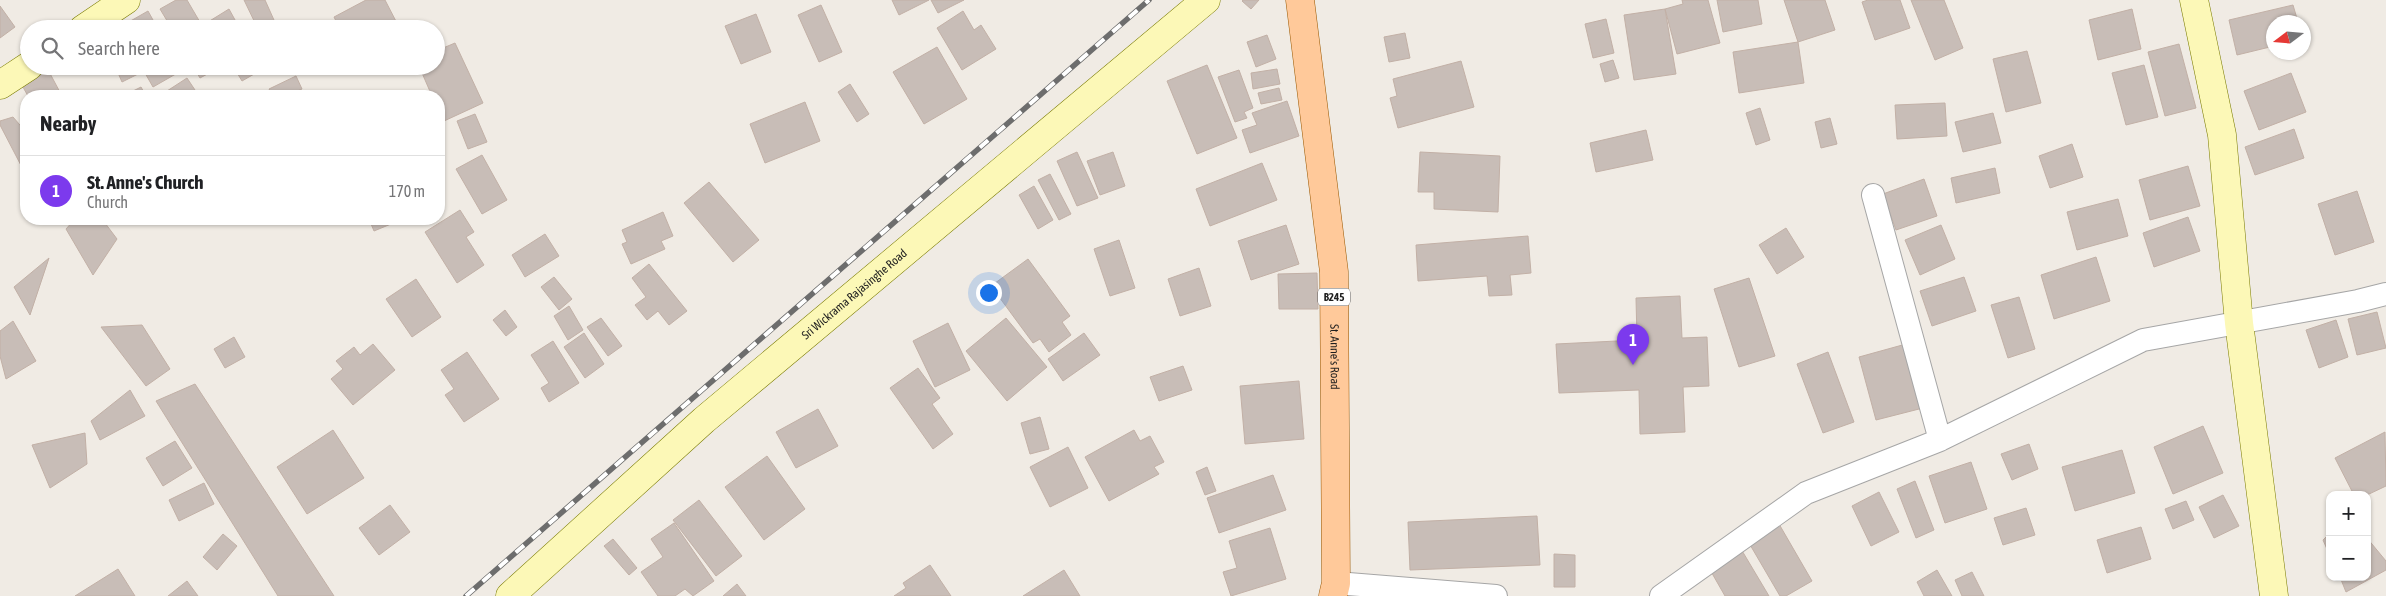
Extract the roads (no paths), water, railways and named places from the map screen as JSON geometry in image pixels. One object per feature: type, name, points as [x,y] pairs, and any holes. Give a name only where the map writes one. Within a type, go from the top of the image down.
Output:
[{"type":"main road","name":"St. Anne's Road","points":[[1300,0],[1334,272],[1334,590]]},
{"type":"street","points":[[96,20],[126,0]]},
{"type":"street","name":"Sri Wickrama Rajasinghe Road","points":[[510,596],[704,420],[1206,0]]},
{"type":"street","points":[[2194,0],[2222,135],[2239,322],[2274,596]]},
{"type":"street","points":[[0,85],[20,72]]},
{"type":"street","points":[[1873,195],[1940,440]]},
{"type":"street","points":[[1661,596],[1806,493],[1940,440],[2143,340],[2358,302],[2386,294]]},
{"type":"street","points":[[1334,590],[1496,596]]},
{"type":"railway","points":[[466,596],[1149,0]]},
{"type":"place","name":"St. Anne's Church","points":[[1633,365]]}]
